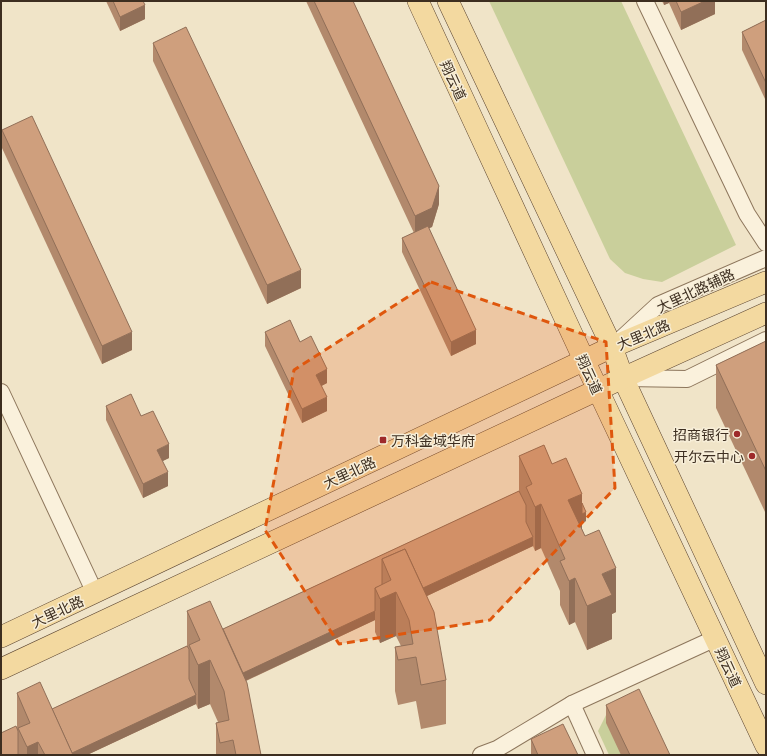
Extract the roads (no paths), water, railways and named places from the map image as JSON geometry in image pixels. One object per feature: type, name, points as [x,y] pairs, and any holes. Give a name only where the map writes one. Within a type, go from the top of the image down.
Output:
[{"type":"main road","name":"翔云道","points":[[418,1],[598,390],[766,746]]},
{"type":"main road","name":"翔云道","points":[[448,1],[612,347],[623,378],[766,684]]},
{"type":"main road","name":"大里北路","points":[[1,637],[612,347],[766,282]]},
{"type":"main road","name":"大里北路","points":[[1,669],[623,378],[766,313]]},
{"type":"street","points":[[645,1],[747,214],[766,243]]},
{"type":"street","name":"大里北路辅路","points":[[612,347],[658,305],[766,258]]},
{"type":"street","points":[[623,378],[687,378],[766,340]]},
{"type":"street","points":[[1,392],[95,593]]},
{"type":"street","points":[[481,755],[497,750],[572,704],[716,638]]},
{"type":"street","points":[[572,704],[595,755]]},
{"type":"place","name":"招商银行","points":[[737,434]]},
{"type":"place","name":"万科金域华府","points":[[383,440]]},
{"type":"place","name":"开尔云中心","points":[[752,456]]}]
